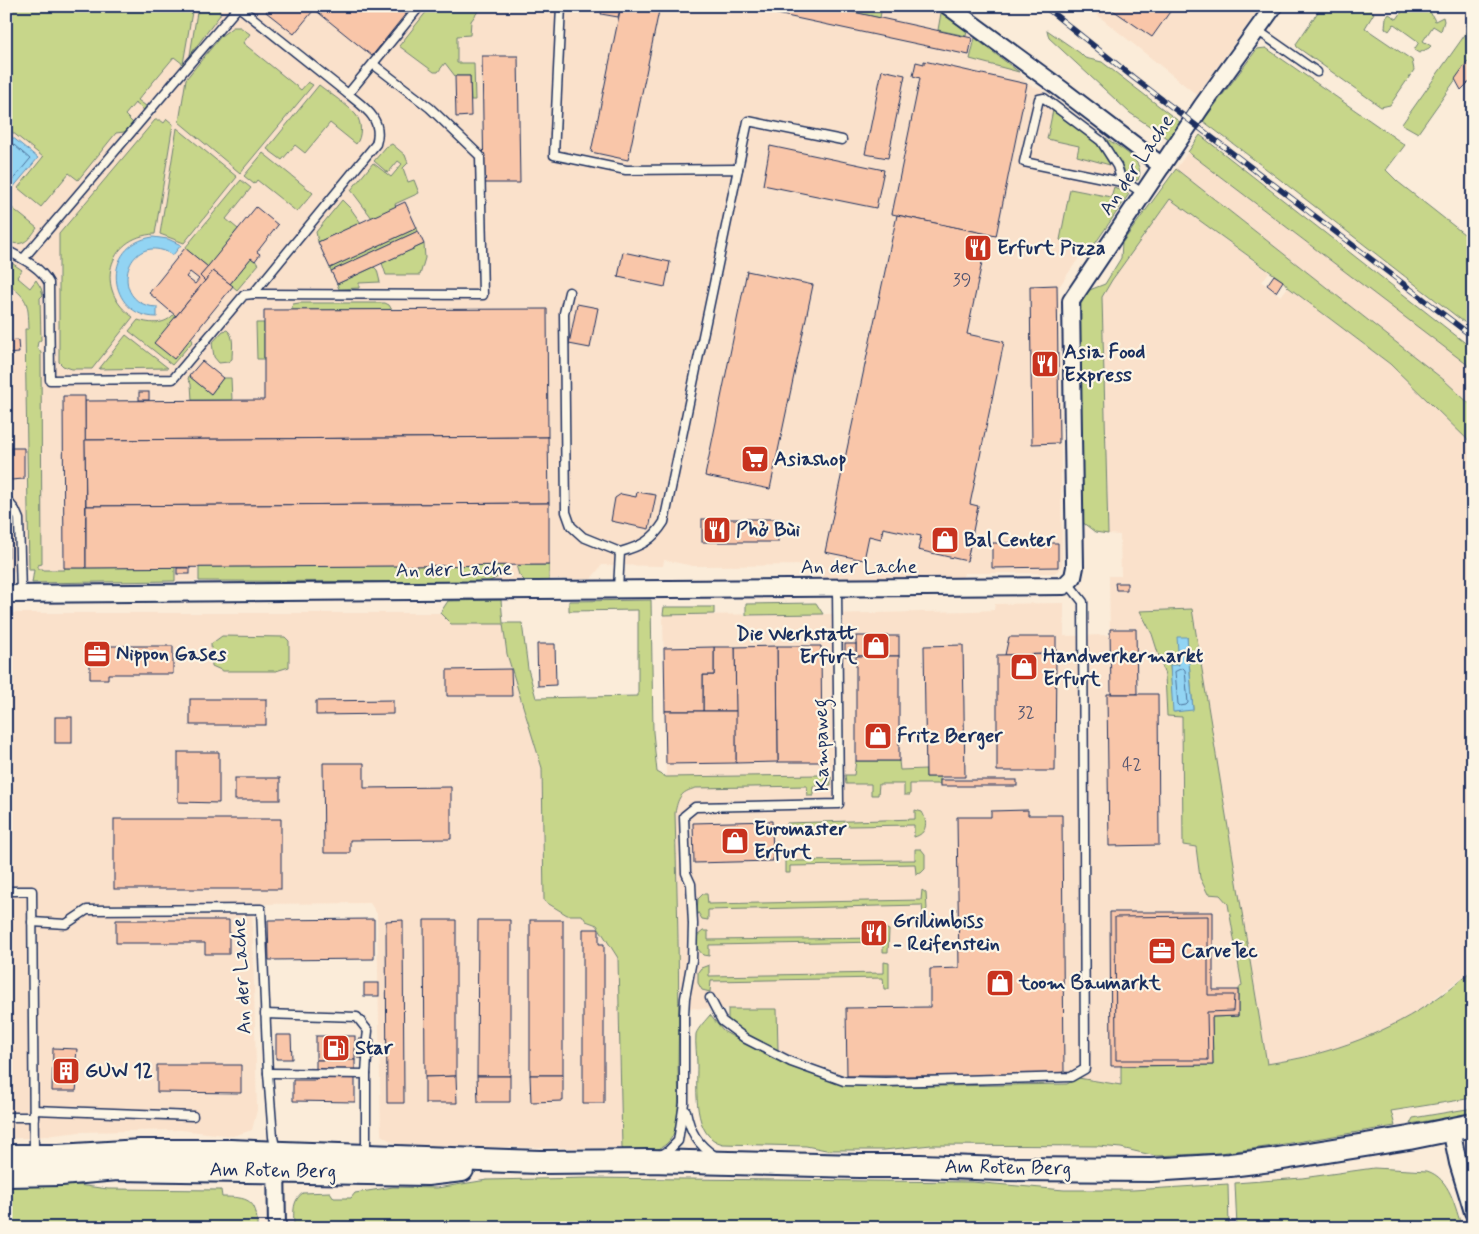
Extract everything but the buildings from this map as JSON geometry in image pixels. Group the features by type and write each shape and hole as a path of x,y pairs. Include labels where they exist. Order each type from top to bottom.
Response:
{"main road":[{"name":"Am Roten Berg","path":"6,1175 61,1174 366,1156 540,1162 649,1161 1001,1169 1177,1169 1230,1165 1280,1158 1462,1127"},
{"name":"Am Roten Berg","path":"6,1156 140,1151 427,1174 540,1162"}],"street":[{"path":"948,6 1162,166"},
{"name":"An der Lache","path":"14,594 1060,586 1068,583 1073,577 1074,567 1071,300 1202,106 1274,6"},
{"path":"1462,1127 1458,1164 1473,1212"},
{"path":"276,1162 277,1228"}],"lane":[{"path":"23,259 239,6 368,110 375,119 378,130 376,144 253,294"},
{"path":"348,94 420,6"},
{"path":"561,6 554,155 626,170 738,169"},
{"path":"1257,30 1317,72"},
{"path":"6,250 23,259 44,276 49,283 50,380 173,379 244,295 482,295 480,156 430,108 372,64"},
{"path":"1122,182 1116,166 1101,140 1044,98 1039,99 1024,162 1122,182 1144,194"},
{"path":"569,292 564,312 566,512 571,526 583,537 620,552 640,546 656,534 664,522 748,121 842,140"},
{"path":"6,499 15,510 19,519 14,594"},
{"path":"618,589 620,552"},
{"path":"710,998 722,1021 746,1039 791,1062 844,1081 885,1082 1071,1077 1085,1069 1083,602 1068,583"},
{"name":"Kampaweg","path":"684,1103 684,1015 692,960 692,884 686,873 684,816 695,806 839,804 837,588"},
{"path":"6,891 32,891 34,1156"},
{"name":"An der Lache","path":"32,922 66,924 87,910 261,909 268,1073 276,1162"},
{"path":"265,1014 357,1017 368,1031 367,1039"},
{"path":"366,1156 367,1058"},
{"path":"268,1073 366,1074"},
{"path":"649,1161 668,1151 678,1140 684,1103"},
{"path":"684,1103 687,1119 698,1143 725,1163"},
{"path":"6,1117 34,1113 193,1116"}],"shaded area":[{"path":"6,6 733,6 776,15 779,6 931,6 1019,72 1027,84 1040,89 1129,155 1136,174 1059,287 1062,565 1054,573 964,573 963,577 822,580 825,567 818,565 693,566 664,560 663,566 602,565 591,579 550,579 549,583 199,581 35,583 37,565 42,564 40,298 43,295 36,280 30,288 16,277 22,270 6,259"},
{"path":"1086,6 1261,6 1197,95"},
{"path":"1188,152 1473,369 1473,407 1444,380 1176,169"},
{"path":"1170,199 1269,272 1262,282 1281,296 1288,287 1390,364 1473,445 1473,969 1415,1013 1391,1027 1357,1042 1314,1055 1267,1064 1192,609 1141,611 1159,652 1165,675 1167,716 1182,716 1183,845 1196,847 1200,878 1228,904 1242,985 1238,990 1238,1016 1213,1065 1121,1066 1122,1085 1064,1076 847,1076 778,1051 741,1031 728,1020 728,1009 680,1008 675,814 666,777 663,615 973,611 994,610 995,604 1064,603 1064,636 1110,635 1109,576 1121,576 1120,535 1108,534 1102,297"},
{"path":"6,282 26,301 29,329 25,329 29,570 10,571 10,583 6,583"},
{"path":"6,613 440,613 451,624 503,623 507,654 542,768 544,901 567,915 582,915 586,921 597,925 618,958 622,1148 399,1146 381,1135 377,914 370,903 252,904 257,1110 252,1130 233,1136 181,1130 80,1132 27,1138 6,1138"}],"green space":[{"path":"6,6 193,6 183,64 174,57 138,100 146,106 144,110 135,103 125,115 133,123 124,132 116,133 78,180 69,173 41,207 18,188 43,157 6,127"},
{"path":"198,6 215,6 220,10 220,15 190,55"},
{"path":"431,6 482,6 471,21 470,35 457,36 457,63 474,63 475,100 471,100 470,76 455,76 445,63 438,72 434,72 399,46"},
{"path":"826,6 882,6 880,18"},
{"path":"1322,6 1364,6 1374,13 1365,28 1412,60 1414,70 1390,105 1381,107 1297,47 1296,44"},
{"path":"1406,6 1427,6 1435,21 1443,17 1444,21 1441,31 1433,26 1423,41 1431,46 1419,53 1414,50 1419,42 1394,24 1389,31 1385,28 1386,18 1389,14 1397,19"},
{"path":"941,13 967,31 966,36 938,30"},
{"path":"1473,22 1473,55 1418,133 1402,124 1469,29 1466,26"},
{"path":"233,27 240,27 250,34 243,43 301,90 308,82 313,85 240,173 179,122 186,79 221,36"},
{"path":"1047,30 1085,58 1102,62 1181,123 1169,139 1130,113 1049,38"},
{"path":"975,38 1019,72 970,59"},
{"path":"1266,48 1405,145 1386,170 1398,182 1464,234 1473,222 1473,329 1203,121 1257,49"},
{"path":"319,85 356,115 360,125 358,141 356,144 330,123 305,153 295,145 282,160 267,149"},
{"path":"1053,110 1096,143 1110,165 1077,156 1079,146 1047,139"},
{"path":"167,119 173,124 155,234 139,237 126,244 117,254 111,266 110,280 113,293 121,306 133,317 92,369 72,369 63,366 59,362 59,234 155,120 160,120 164,123"},
{"path":"177,128 237,177 184,243 160,234"},
{"path":"1200,135 1473,349 1473,369 1188,152"},
{"path":"1106,138 1130,155 1139,166 1138,180 1134,181 1125,176 1124,169"},
{"path":"392,144 405,155 408,163 403,168 408,182 414,180 419,193 395,204 396,207 372,218 351,190 373,163 391,177 402,164 398,161 388,173 374,161 386,147"},
{"path":"263,153 313,193 297,212 257,180 254,184 244,176"},
{"path":"1176,169 1444,380 1473,407 1473,445 1390,364 1288,287 1283,281 1170,199 1102,297 1108,534 1095,532 1082,522 1081,304 1087,291 1105,284 1121,258 1122,243"},
{"path":"241,180 251,188 226,219 238,229 208,267 185,248"},
{"path":"1114,187 1129,194 1088,254 1082,250 1084,246 1060,240 1070,189 1111,197"},
{"path":"342,200 361,223 318,242 316,232"},
{"path":"6,203 37,228 24,242 12,243 6,237"},
{"path":"417,228 418,231 331,271 330,268"},
{"path":"424,244 425,258 420,275 386,275 382,263"},
{"path":"251,258 259,264 237,290 230,284"},
{"path":"6,259 22,270 17,277 30,288 36,280 43,295 40,298 41,340 38,342 37,347 41,353 42,564 38,565 38,569 175,567 175,581 32,583 34,570 29,570 25,329 29,329 28,312 23,297 6,282"},
{"path":"374,267 377,270 380,282 359,283 359,288 339,289 337,284"},
{"path":"385,303 392,310 291,310 293,304"},
{"path":"174,314 193,341 172,365 129,331 138,320 158,323 170,318"},
{"path":"256,323 264,323 264,359 257,359"},
{"path":"227,330 232,339 232,359 228,362 219,363 214,357 212,343 223,331"},
{"path":"126,335 168,368 99,369"},
{"path":"189,376 211,394 223,378 231,378 232,400 192,400"},
{"path":"504,565 498,577 488,582 199,581 199,567"},
{"path":"516,565 549,565 549,583 525,581 519,575"},
{"path":"501,600 503,623 522,623 528,669 536,698 638,696 638,610 569,611 569,601 651,600 653,732 657,772 666,777 821,775 831,777 831,785 813,786 813,796 808,796 807,786 696,788 686,791 677,803 675,813 678,1110 676,1128 673,1135 659,1149 653,1151 627,1155 622,1148 618,958 597,925 586,921 582,915 567,915 544,901 542,768 507,654 503,624 451,624 440,613 448,601"},
{"path":"816,603 823,614 746,615 746,604"},
{"path":"664,607 714,607 714,614 663,615"},
{"path":"1192,609 1267,1064 1316,1054 1380,1031 1438,998 1473,969 1473,1098 1391,1111 1395,1126 1220,1153 1156,1156 1121,1148 1098,1146 931,1145 884,1150 826,1150 806,1146 723,1144 713,1140 701,1122 697,1099 696,1034 710,1015 723,1031 773,1059 842,1084 884,1087 1067,1084 1078,1078 1121,1085 1121,1066 1213,1065 1212,1017 1238,1016 1238,990 1242,985 1228,904 1220,895 1208,894 1200,878 1196,847 1183,845 1182,717 1167,716 1165,675 1152,634 1140,611","holes":["1187,637 1193,709 1174,712 1170,666 1179,665"]},
{"path":"222,636 285,637 289,641 289,667 276,671 223,671 212,666 211,644"},
{"path":"856,761 899,761 900,770 926,769 926,777 940,777 940,784 910,784 910,795 904,795 904,784 879,784 878,795 871,795 871,784 846,784 845,775 854,775"},
{"path":"915,810 922,812 926,824 922,833 914,837 914,825 788,827 787,823 915,819"},
{"path":"915,849 921,849 925,854 925,869 921,873 916,874 915,864 790,866 790,873 785,873 785,852 789,852 790,861 915,860"},
{"path":"922,890 926,893 927,909 923,914 922,905 708,910 708,920 702,919 697,911 698,899 703,894 707,894 708,904 921,900"},
{"path":"885,928 889,930 888,952 883,952 883,942 709,945 709,956 703,955 697,948 697,936 703,931 708,931 708,940 884,938"},
{"path":"884,962 889,963 889,989 884,989 883,978 711,981 710,992 702,990 698,983 698,972 701,968 709,965 709,976 884,973"},
{"path":"728,1009 777,1009 778,1050 741,1031 728,1020"},
{"path":"1473,1108 1473,1113 1410,1124 1413,1118"},
{"path":"1374,1168 1427,1171 1435,1175 1441,1180 1450,1194 1462,1228 1237,1228 1235,1183 1302,1178"},
{"path":"588,1178 972,1182 1064,1190 1133,1190 1228,1184 1229,1228 294,1228 295,1204 303,1193 330,1192 334,1198 351,1198 355,1193 393,1187 437,1188 487,1180"},
{"path":"6,1183 70,1184 108,1189 221,1190 222,1197 244,1199 253,1205 257,1218 257,1228 6,1228"}],"water":[{"path":"6,132 38,158 6,196"},
{"path":"153,237 168,239 181,245 173,255 157,249 144,251 134,259 128,270 127,282 131,294 141,303 157,307 157,317 140,314 128,305 120,294 116,280 118,265 124,252 136,242"},
{"path":"1177,637 1187,637 1193,710 1173,712 1170,665 1179,665"}],"railway":[{"path":"1044,6 1134,78 1473,337"}],"place":[{"name":"Erfurt Pizza","path":"978,248"},
{"name":"Asia Food Express","path":"1045,364"},
{"name":"Asiashop","path":"755,459"},
{"name":"Phở Bùi","path":"717,530"},
{"name":"Bal Center","path":"945,540"},
{"name":"Die Werkstatt Erfurt","path":"876,646"},
{"name":"Nippon Gases","path":"97,654"},
{"name":"Handwerkermarkt Erfurt","path":"1024,667"},
{"name":"Fritz Berger","path":"878,736"},
{"name":"Euromaster Erfurt","path":"735,841"},
{"name":"Grillimbiss - Reifenstein","path":"874,933"},
{"name":"CarveTec","path":"1162,951"},
{"name":"toom Baumarkt","path":"1000,983"},
{"name":"Star","path":"336,1048"},
{"name":"GUW 12","path":"66,1071"}]}
